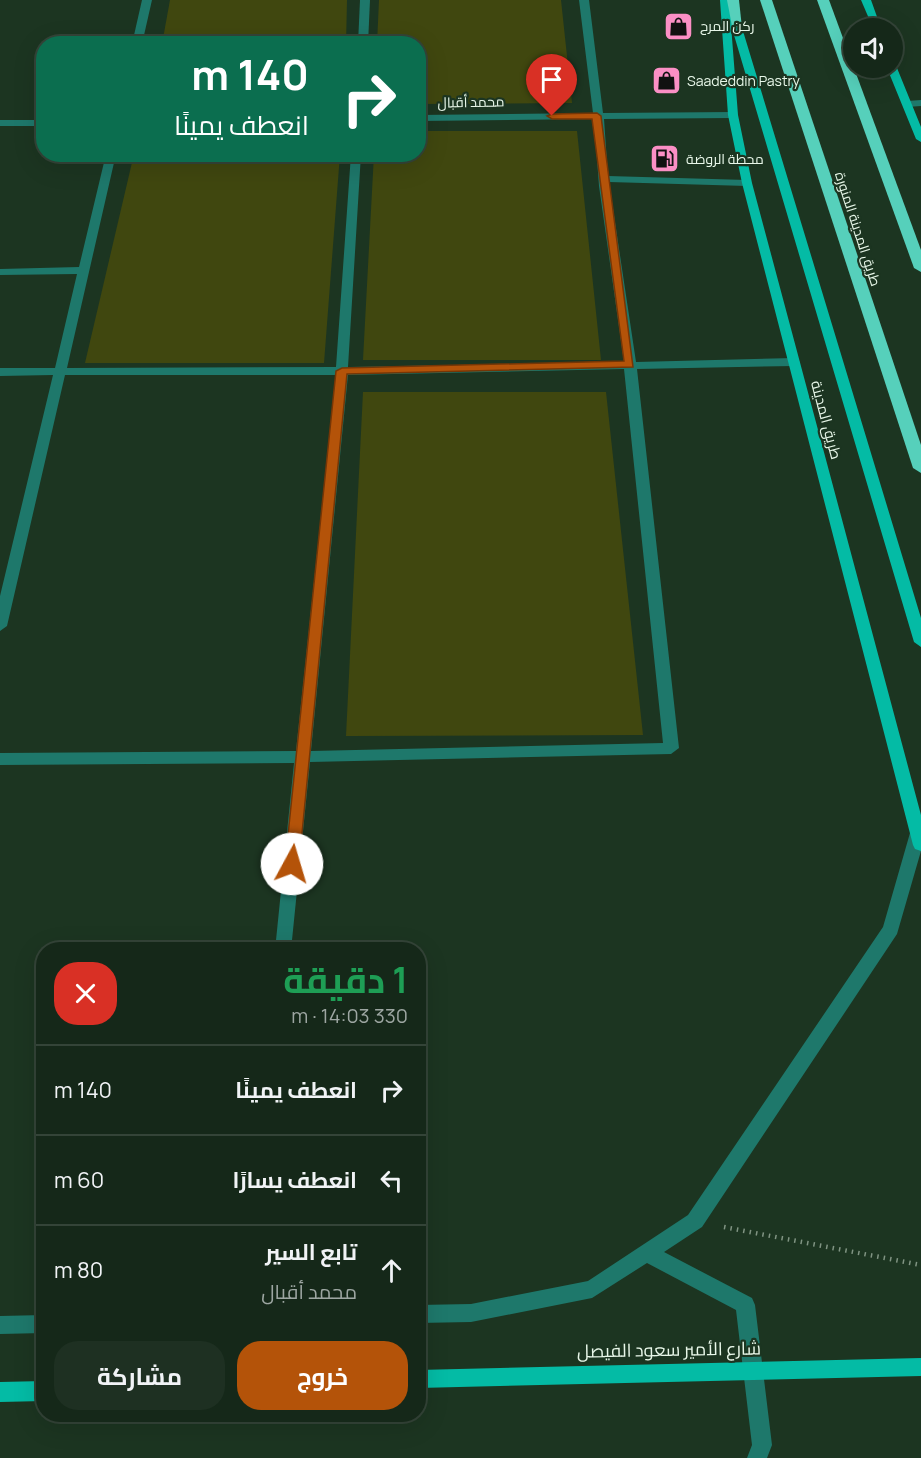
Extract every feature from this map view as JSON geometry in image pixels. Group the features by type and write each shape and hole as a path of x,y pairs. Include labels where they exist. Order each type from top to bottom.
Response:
{"highway":[{"path":"733,0 738,26"},
{"name":"طريق المدينة المنورة","path":"766,0 921,468"},
{"path":"823,0 921,268"}],"main road":[{"name":"طريق المدينة","path":"726,0 738,26 921,642"},
{"name":"طريق المدينة","path":"726,0 733,115 747,183 919,839"},
{"path":"866,0 873,18"},
{"path":"896,78 921,139"},
{"path":"907,104 921,129"},
{"name":"شارع الأمير سعود الفيصل","path":"426,1379 921,1367"},
{"path":"0,1392 36,1391"}],"street":[{"path":"139,36 147,0"},
{"path":"363,36 365,0"},
{"path":"0,759 303,757 671,748 630,364 604,182 596,86 584,0"},
{"path":"907,104 921,103"},
{"name":"محمد أقبال","path":"426,118 733,115"},
{"path":"0,123 36,123"},
{"path":"0,626 109,162"},
{"path":"284,942 342,371 355,162"},
{"path":"604,182 747,183"},
{"path":"0,272 84,270"},
{"path":"0,372 342,371 794,362"},
{"path":"426,1314 471,1313 592,1289 695,1221 891,929 919,839"},
{"path":"647,1253 745,1305 762,1445 757,1458"},
{"path":"0,1324 36,1324"}],"path":[{"path":"695,1221 921,1265"}],"building":[{"path":"170,0 347,0 346,36 163,36"},
{"path":"379,0 561,0 572,103 426,104 426,36 377,36"},
{"path":"426,131 577,131 601,360 363,360 374,162 426,162"},
{"path":"132,162 339,162 324,363 85,363"},
{"path":"363,392 606,392 643,735 346,736"}],"place":[{"name":"ركن المرح","path":"679,26"},
{"name":"Saadeddin Pastry","path":"666,81"},
{"name":"محطة الروضة","path":"665,159"}],"route":[{"path":"292,864 342,371 630,364 604,186 597,116 552,116"}]}
